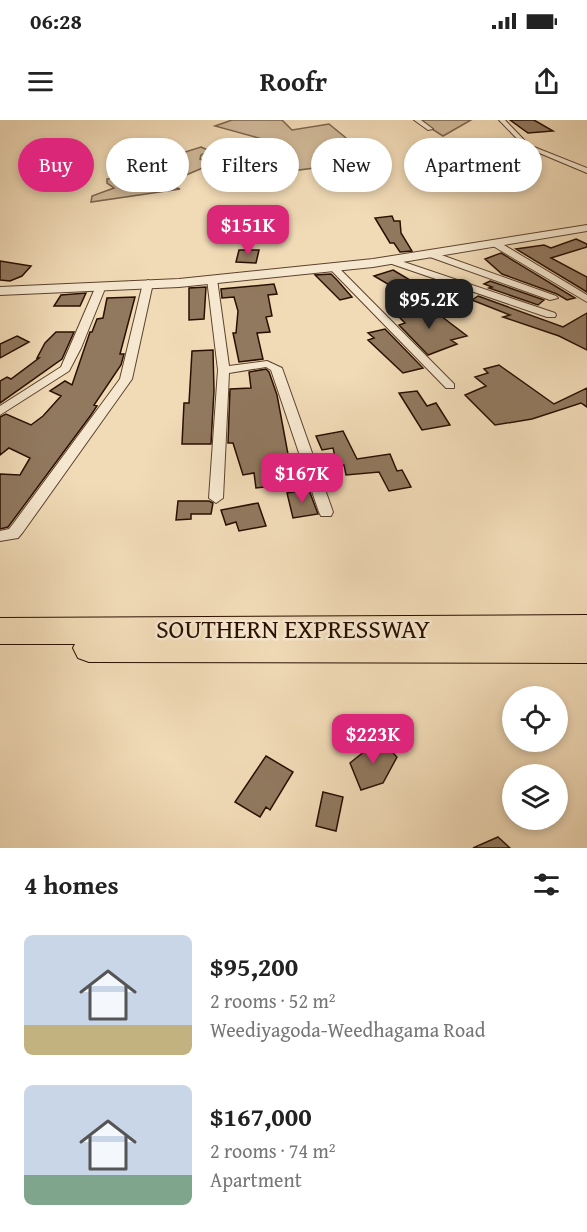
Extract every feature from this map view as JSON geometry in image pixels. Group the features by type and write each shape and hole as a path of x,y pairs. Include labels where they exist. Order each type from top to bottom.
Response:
{"highway":[{"name":"SOUTHERN EXPRESSWAY","path":"0,631 587,628"},
{"name":"SOUTHERN EXPRESSWAY","path":"0,647 587,649"}],"street":[{"path":"417,120 430,129"},
{"path":"502,120 527,146 587,171"},
{"path":"0,291 212,279 392,261 587,228"},
{"path":"496,244 587,299"},
{"path":"433,255 553,298"},
{"path":"392,261 550,315"},
{"path":"333,267 450,386"},
{"path":"212,279 224,370 216,498"},
{"path":"0,537 13,534 18,528 126,380 147,283"},
{"path":"0,411 65,369 101,286"},
{"path":"224,370 267,364 276,368 326,512"}],"shaded area":[{"path":"232,120 282,120 292,130 329,124 346,138 311,138 311,168 299,170 299,138 258,138 215,126"},
{"path":"418,120 471,120 443,136"},
{"path":"201,147 201,169 189,174 189,151"},
{"path":"106,191 159,192 91,202 92,196"}],"building":[{"path":"510,120 534,120 553,131 528,133"},
{"path":"392,216 394,221 400,221 401,233 412,251 400,252 394,243 390,243 375,218"},
{"path":"576,239 587,244 587,247 551,258 587,277 587,292 516,249 544,245 551,248"},
{"path":"239,250 259,250 256,263 236,262"},
{"path":"501,253 575,298 567,300 557,294 502,274 485,259"},
{"path":"0,261 31,266 22,276 10,281 0,280"},
{"path":"393,270 410,280 391,286 374,276"},
{"path":"331,274 352,297 340,300 315,275"},
{"path":"490,281 544,300 538,305 489,288 492,287 484,284"},
{"path":"274,284 277,294 268,295 272,316 266,317 270,332 257,333 263,359 239,362 233,333 236,333 238,311 234,297 222,298 221,289"},
{"path":"206,287 204,319 189,320 189,288"},
{"path":"86,293 80,306 54,306 61,295"},
{"path":"478,296 563,327 587,313 587,350 559,336 503,317 510,315 472,300"},
{"path":"135,297 120,354 124,354 121,365 94,405 97,406 91,415 8,527 0,529 0,474 20,475 30,458 9,448 0,455 0,417 6,414 31,425 43,416 61,396 50,391 65,381 72,385 90,332 97,319 103,318 107,298"},
{"path":"420,307 433,319 441,316 467,336 451,340 457,344 428,355 399,325 405,323 395,313"},
{"path":"385,329 423,368 403,373 368,340 374,338 368,333"},
{"path":"56,332 74,332 62,359 0,403 0,381 7,377 11,379 39,358 37,358 45,343"},
{"path":"17,336 29,342 0,358 0,344"},
{"path":"213,350 214,390 211,444 182,444 184,403 189,403 192,351"},
{"path":"499,365 554,404 587,388 587,407 581,403 532,419 495,425 465,395 486,386 475,377 488,373 484,369"},
{"path":"266,369 277,395 288,454 268,456 273,486 256,488 254,473 243,475 233,443 228,443 230,389 251,388 249,372"},
{"path":"417,391 427,406 436,403 450,425 422,430 399,393"},
{"path":"343,431 357,459 390,454 397,471 402,470 411,487 389,491 379,472 346,475 344,465 337,466 333,448 322,450 316,436"},
{"path":"309,490 318,514 293,518 287,493"},
{"path":"178,501 209,501 213,503 211,514 191,514 191,519 176,520"},
{"path":"258,503 266,526 239,531 236,522 226,525 221,510"},
{"path":"380,739 397,757 383,783 361,790 350,763"},
{"path":"266,756 293,772 270,810 266,807 260,817 235,802"},
{"path":"323,792 343,797 336,831 316,826"},
{"path":"498,837 510,848 473,848"}]}
